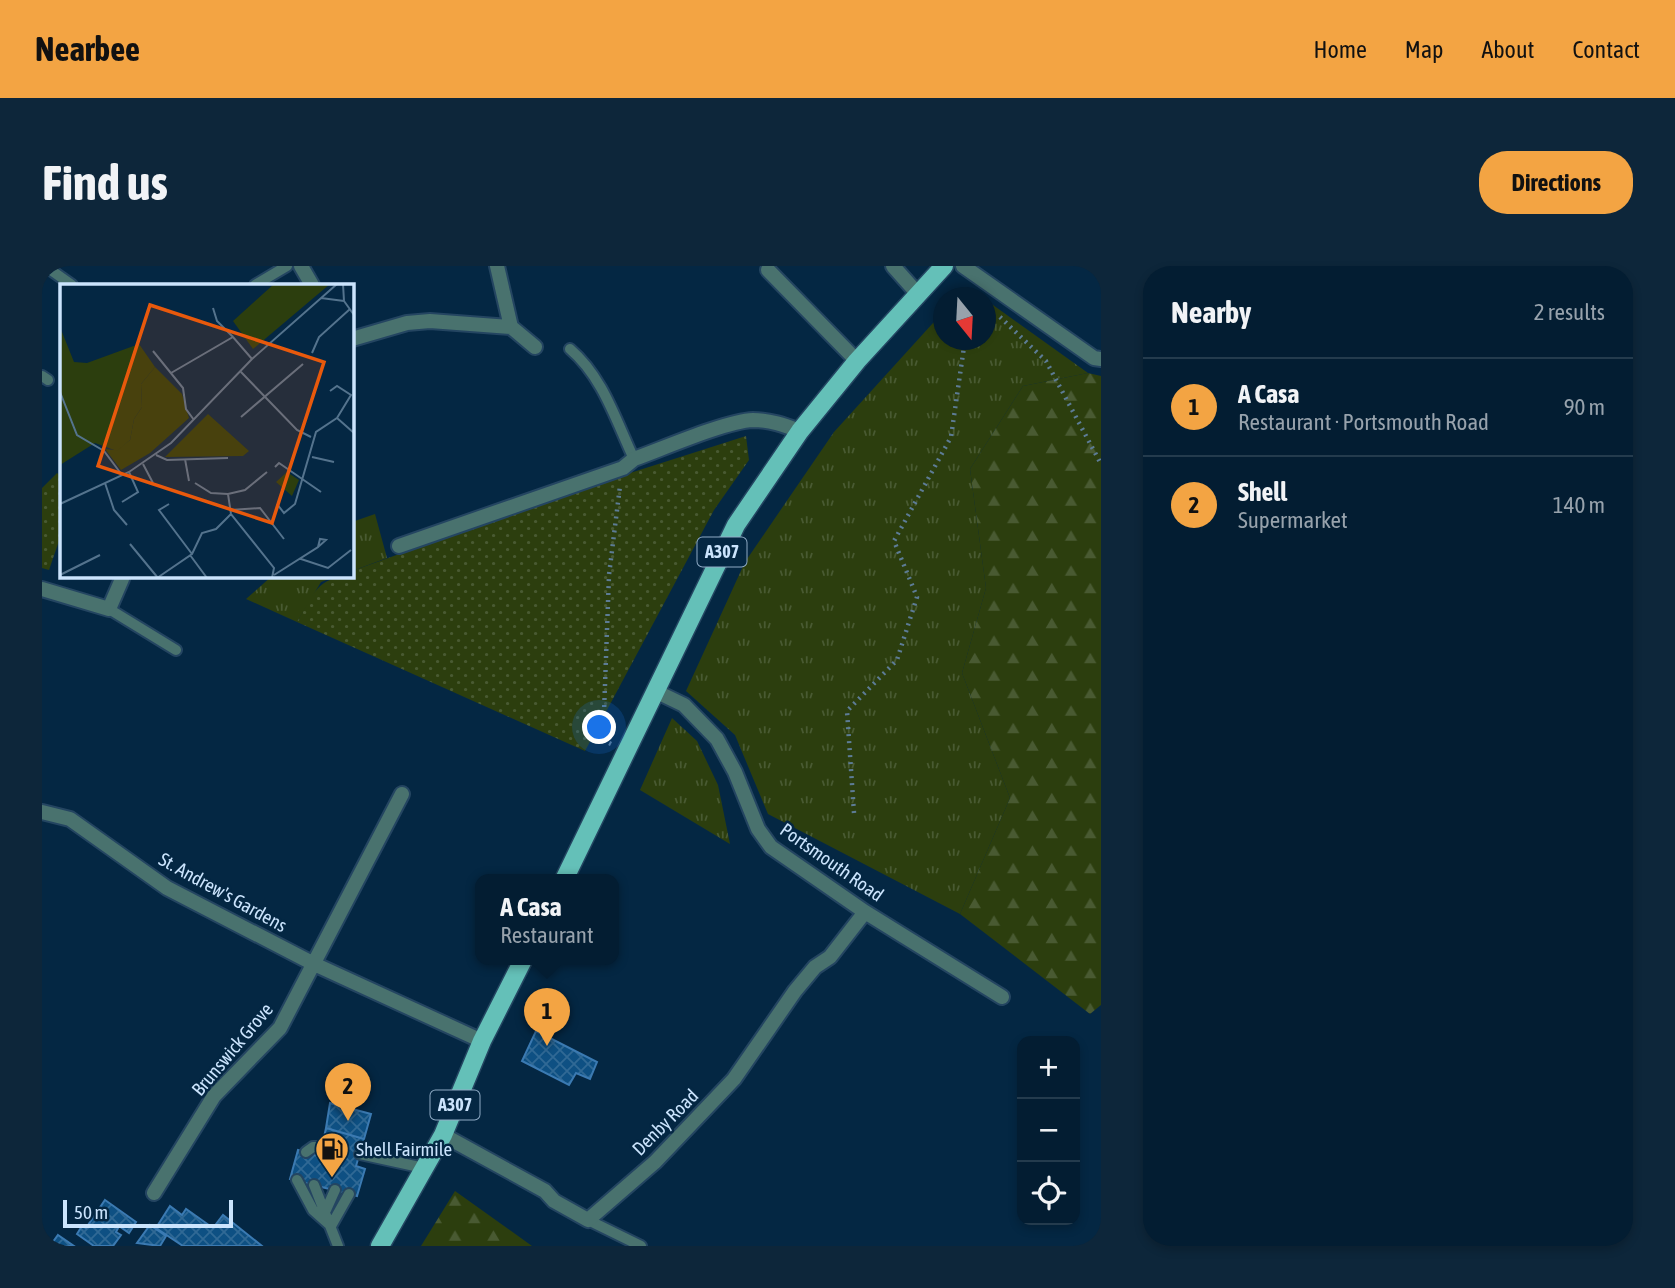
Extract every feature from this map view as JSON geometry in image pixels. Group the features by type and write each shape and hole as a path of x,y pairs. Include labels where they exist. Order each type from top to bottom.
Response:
{"main road":[{"name":"A307","path":"567,874 736,524 800,431 857,360 944,266"},
{"name":"A307","path":"380,1246 443,1135 482,1041 520,965"}],"street":[{"path":"300,266 311,284"},
{"path":"498,266 511,327"},
{"path":"893,266 918,293"},
{"path":"963,266 1094,358 1101,359"},
{"path":"768,270 857,360"},
{"path":"354,338 407,323 430,321 511,327 535,347"},
{"path":"399,546 750,420 774,421 800,431"},
{"path":"42,589 109,609 122,579"},
{"name":"Portsmouth Road","path":"655,691 684,705 717,739 735,772 758,829 771,847 866,912 1002,997"},
{"name":"Brunswick Grove","path":"155,1193 214,1096 280,1028 402,794"},
{"name":"St. Andrew's Gardens","path":"42,812 70,819 167,888 314,964"},
{"name":"Denby Road","path":"588,1220 655,1162 734,1079 795,991 815,967 830,957 866,912"},
{"path":"314,964 482,1041"},
{"path":"443,1135 545,1191 554,1201 588,1220"}],"lane":[{"path":"45,266 71,284"},
{"path":"257,284 287,266"},
{"path":"570,349 582,359 600,384 628,463"},
{"path":"109,609 176,650"},
{"path":"306,1152 313,1147 322,1147"},
{"path":"358,1167 362,1154 424,1168"},
{"path":"296,1180 313,1210 331,1226"},
{"path":"314,1185 338,1246"},
{"path":"326,1210 335,1190"},
{"path":"331,1226 349,1194"},
{"path":"588,1220 641,1246"}],"path":[{"path":"996,317 1000,317 1046,361 1101,464"},
{"path":"854,813 847,711 897,660 917,597 894,541 951,437 964,350"},
{"path":"626,752 603,740 609,575 628,463"}],"green space":[{"path":"996,307 1088,373 1023,386 970,469 986,588 962,673 1010,798 960,914 768,814 735,735 686,691 745,562 834,432 933,323 933,350 996,350"},
{"path":"1088,373 1101,376 1101,1005 1090,1014 960,914 1010,798 962,673 986,588 970,469 1023,386"},
{"path":"746,436 749,460 714,510 585,751 297,622 317,589 331,579 354,578 354,570 580,489"},
{"path":"57,473 60,475 60,538 49,570 42,568 42,488"},
{"path":"375,514 387,558 354,570 354,521"},
{"path":"270,578 332,578 321,582 297,622 246,599"},
{"path":"672,718 697,741 718,785 730,844 640,790"},
{"path":"455,1191 532,1246 421,1246"}],"building":[{"path":"536,1031 597,1062 590,1079 576,1073 569,1085 522,1061"},
{"path":"330,1103 371,1114 364,1139 326,1128"},
{"path":"326,1128 364,1139 356,1166 365,1169 357,1196 290,1179 298,1150 320,1156"},
{"path":"105,1200 136,1222 129,1233 119,1226 116,1232 121,1235 113,1246 94,1246 77,1234 82,1226 86,1228"},
{"path":"170,1206 182,1215 186,1209 213,1228 223,1215 262,1246 183,1246 156,1228"},
{"path":"150,1225 166,1236 160,1246 137,1243"},
{"path":"58,1235 74,1246 50,1246"}],"place":[{"name":"A Casa","path":"547,1046"},
{"name":"Shell","path":"348,1121"},
{"name":"Shell Fairmile","path":"332,1179"}]}
